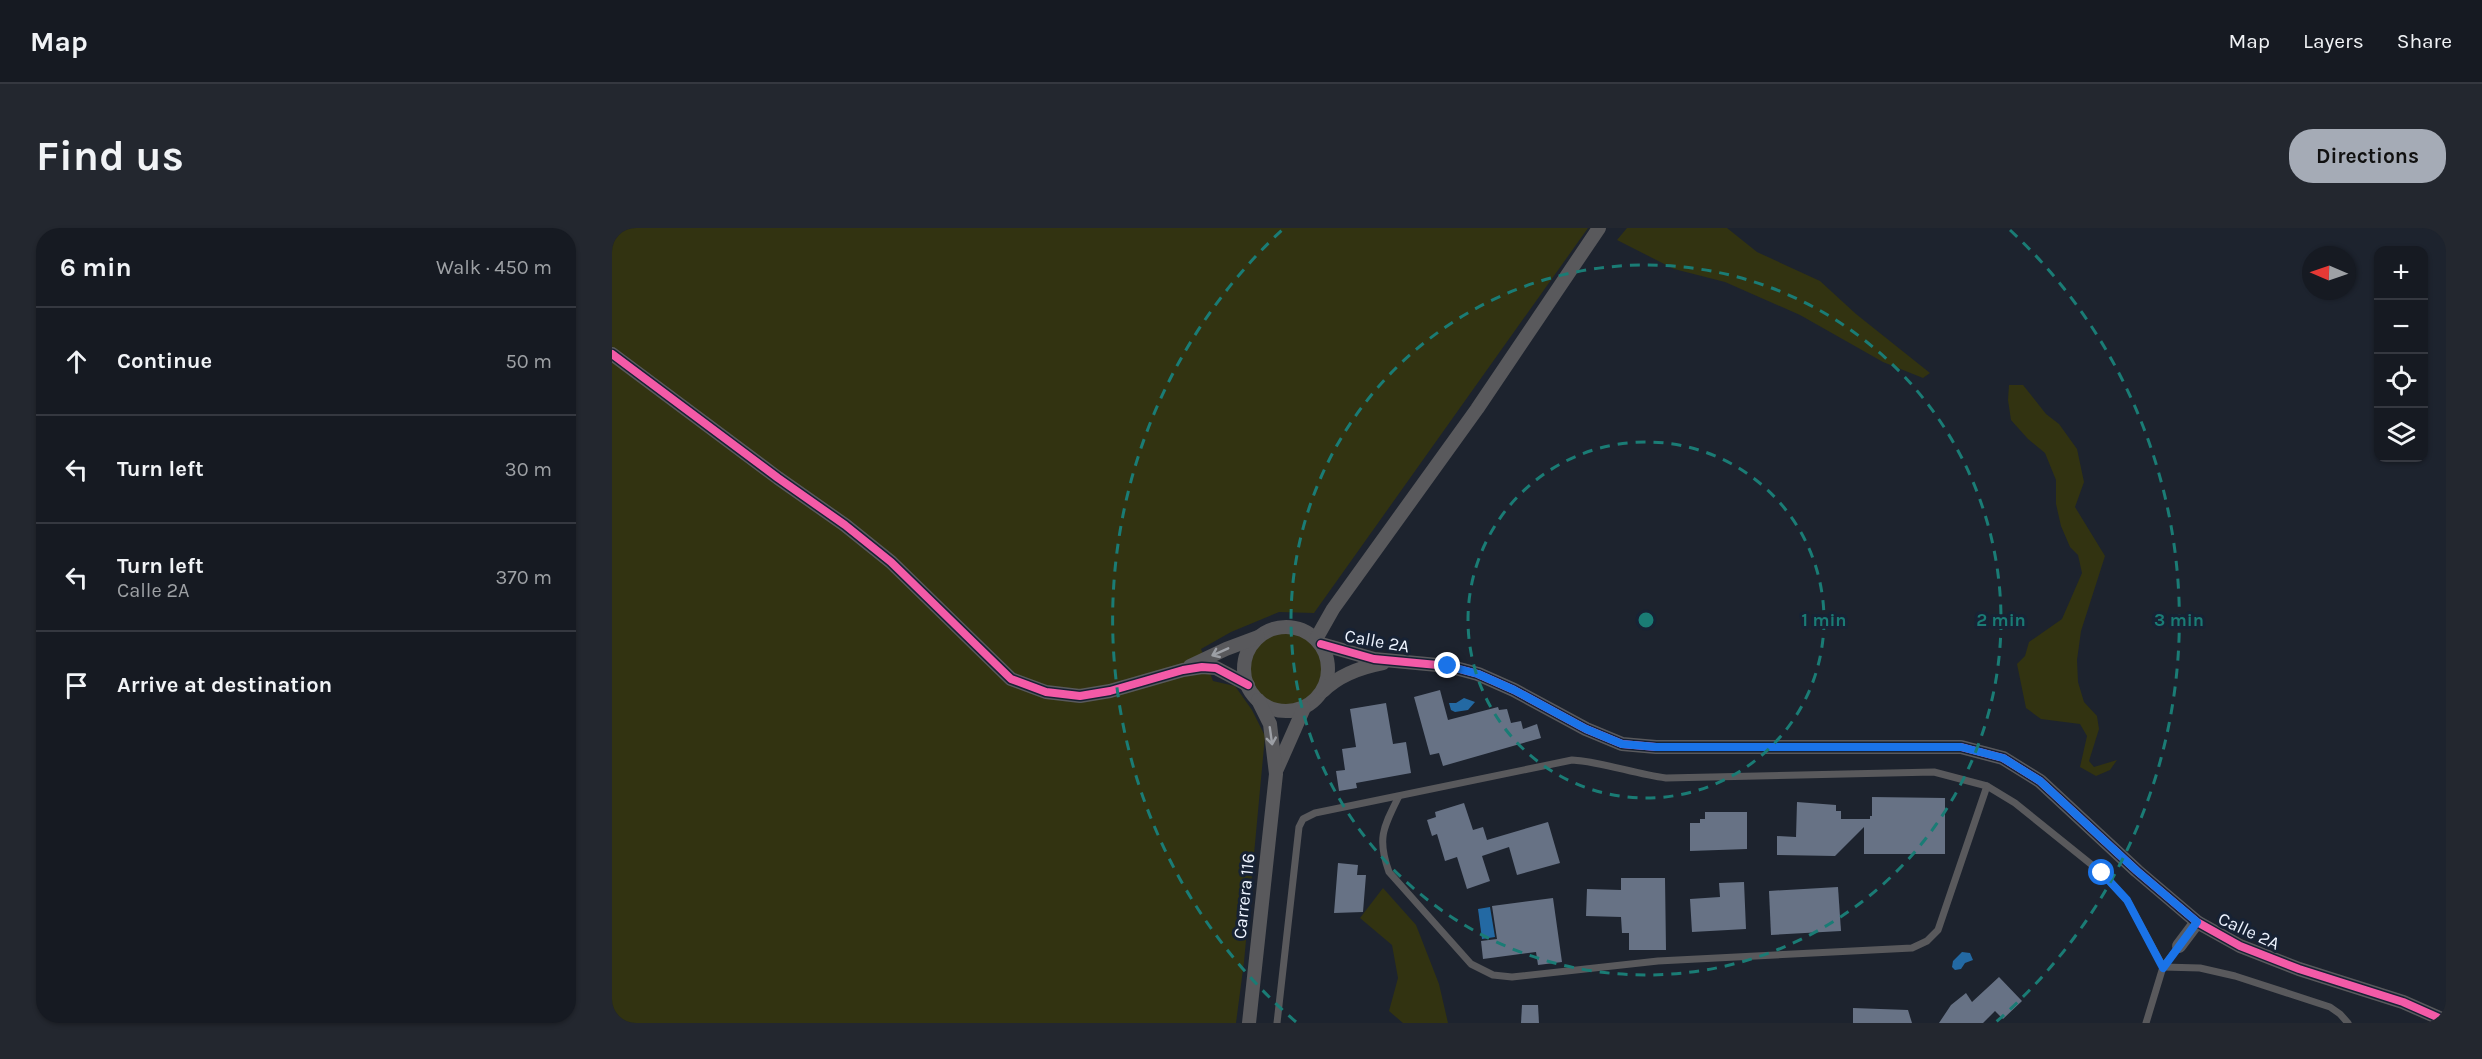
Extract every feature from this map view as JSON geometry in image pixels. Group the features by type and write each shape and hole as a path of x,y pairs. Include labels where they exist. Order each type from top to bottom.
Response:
{"street":[{"path":"1318,641 1333,609 1477,409 1599,228"},
{"path":"612,354 845,525 891,562 1011,679 1046,692 1080,696 1110,691 1183,670 1202,667 1216,668 1248,685"},
{"path":"1303,630 1333,609"},
{"path":"1183,670 1280,627 1303,630 1318,641 1329,667 1323,691 1315,701 1304,708 1280,711 1258,700 1248,685 1244,665 1258,637"},
{"name":"Calle 2A","path":"1318,641 1359,656 1393,662 1448,666 1478,674 1514,690 1586,729 1622,744 1656,747 1961,747 1982,751 2022,768 2040,781 2137,871 2197,922 2240,946 2299,969 2403,1002 2446,1021"},
{"name":"Calle 2A","path":"1323,691 1342,678 1371,665 1393,662"},
{"name":"Carrera 116","path":"1249,1023 1276,774 1270,724 1258,700"},
{"name":"Carrera 116","path":"1276,774 1304,708"},
{"path":"2178,946 2197,922"}],"lane":[{"path":"1276,1023 1299,827 1309,815 1572,760 1591,761 1641,775 1666,778 1934,772 1987,786 2014,803 2102,873 2127,900 2163,968"},
{"path":"1398,798 1381,839 1383,855 1389,872 1471,964 1494,975 1512,976 1658,961 1912,948 1927,941 1938,930 1987,786"},
{"path":"2146,1023 2163,968 2178,946"},
{"path":"2163,968 2200,968 2235,976 2330,1007 2348,1023"}],"shaded area":[{"path":"612,228 1588,228 1314,613 1279,612 1231,632 1201,649 1213,681 1235,686 1252,710 1265,736 1244,962 1236,1023 612,1023"},
{"path":"1627,228 1727,228 1757,252 1820,281 1856,314 1930,373 1923,378 1883,362 1800,315 1725,282 1674,269 1617,240"},
{"path":"2009,385 2023,385 2046,414 2059,424 2077,449 2084,482 2075,507 2105,556 2081,631 2077,660 2078,682 2084,702 2097,716 2099,729 2089,761 2094,767 2117,760 2110,770 2096,776 2080,767 2087,736 2080,724 2041,719 2026,708 2017,664 2025,656 2029,642 2062,619 2082,573 2078,555 2070,547 2061,526 2056,504 2056,480 2045,453 2011,420 2008,400"},
{"path":"1286,627 1302,630 1316,639 1325,653 1328,669 1325,685 1316,699 1302,708 1286,711 1270,708 1256,699 1247,685 1244,669 1247,653 1256,639 1270,630"},
{"path":"1383,888 1416,925 1439,984 1448,1023 1403,1023 1389,1011 1398,978 1392,945 1360,918"}],"water":[{"path":"1464,698 1475,702 1468,710 1455,712 1451,710 1449,703 1456,703"},
{"path":"1490,907 1495,937 1482,939 1478,909"},
{"path":"1962,952 1970,953 1973,960 1965,963 1961,969 1955,970 1952,967 1953,961"}],"building":[{"path":"1440,690 1448,720 1498,707 1499,710 1507,709 1511,723 1521,721 1523,729 1537,724 1541,738 1443,766 1439,753 1430,755 1414,697"},
{"path":"1386,703 1393,744 1406,742 1411,773 1356,783 1357,788 1339,791 1336,771 1345,770 1342,749 1356,747 1350,709"},
{"path":"1872,797 1945,798 1945,854 1864,854 1864,827 1835,856 1777,855 1777,836 1796,837 1797,802 1836,805 1836,811 1841,811 1841,819 1870,819"},
{"path":"1464,803 1473,830 1483,827 1487,840 1548,822 1560,863 1517,875 1509,847 1482,856 1490,881 1467,889 1457,857 1445,861 1437,834 1432,836 1427,820 1436,817 1435,812"},
{"path":"1705,812 1747,812 1747,849 1690,851 1690,823 1700,823 1700,819 1705,819"},
{"path":"1338,863 1358,865 1357,875 1366,875 1363,912 1334,913"},
{"path":"1621,878 1665,878 1666,950 1629,950 1629,933 1622,933 1621,917 1586,916 1587,889 1621,890"},
{"path":"1744,882 1746,929 1692,932 1690,899 1720,897 1719,883"},
{"path":"1838,887 1841,931 1771,935 1769,891"},
{"path":"1553,898 1562,962 1538,965 1536,952 1483,959 1481,941 1497,939 1492,906"},
{"path":"1999,977 2022,1001 2003,1019 1995,1011 1983,1023 1939,1023 1951,1005 1966,993 1972,1002"},
{"path":"1522,1005 1538,1005 1539,1023 1521,1023"},
{"path":"1853,1008 1908,1010 1912,1023 1853,1023"}],"cycle path":[{"path":"612,354 845,525 891,562 1011,679 1046,692 1080,696 1110,691 1183,670 1202,667 1216,668 1248,685"},
{"path":"1321,644 1374,659 1448,666 1478,674 1514,690 1586,729 1622,744 1656,747 1961,747 2003,758 2040,781 2137,871 2197,922 2240,946 2299,969 2403,1002 2446,1021"}],"route":[{"path":"1448,666 1478,674 1514,690 1586,729 1622,744 1656,747 1961,747 2003,758 2040,781 2137,871 2197,922 2163,968 2127,900 2102,873"}]}
